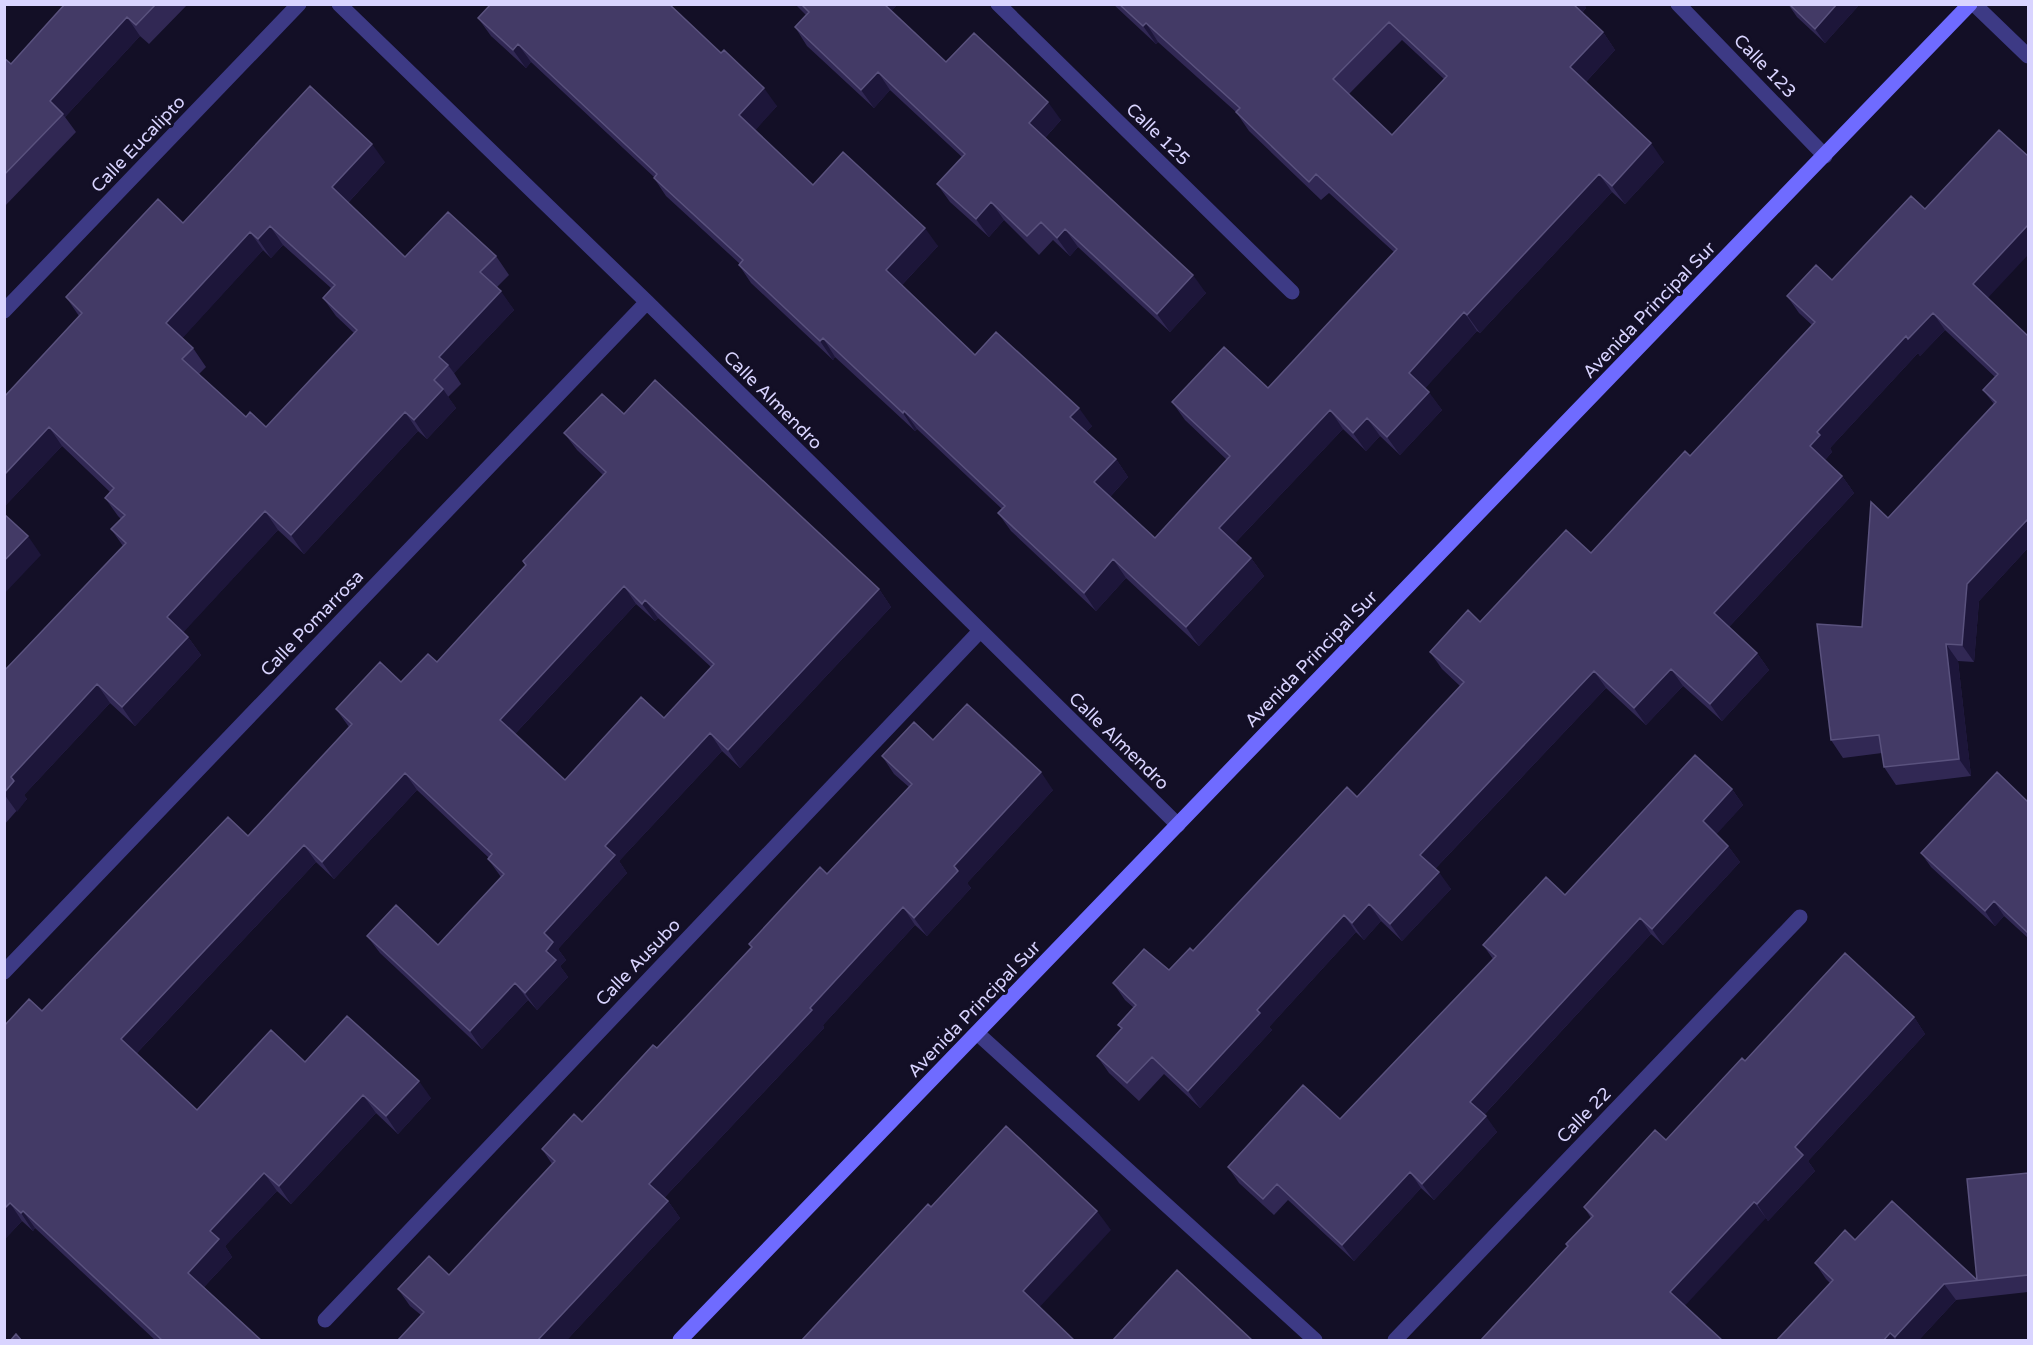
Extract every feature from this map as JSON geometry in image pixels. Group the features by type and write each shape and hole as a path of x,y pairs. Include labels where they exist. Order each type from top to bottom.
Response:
{"street":[{"name":"Calle Eucalipto","path":"4,311 299,4"},
{"name":"Calle Almendro","path":"339,4 647,302 1178,825"},
{"name":"Calle 125","path":"998,4 1292,292"},
{"name":"Calle 123","path":"1677,4 1825,156"},
{"name":"Avenida Principal Sur","path":"680,1341 1972,4"},
{"path":"1972,4 2028,56"},
{"name":"Calle Pomarrosa","path":"4,972 647,302"},
{"name":"Calle Ausubo","path":"325,1320 980,631"},
{"name":"Calle 22","path":"1395,1341 1800,917"},
{"path":"977,1033 1314,1341"}],"building":[{"path":"65,4 156,4 136,25 127,17 50,101 63,114 4,175 4,58 11,64"},
{"path":"491,4 669,4 721,53 724,50 764,88 739,115 813,185 843,152 925,228 886,270 975,355 996,332 1079,408 1070,417 1116,459 1094,482 1155,538 1230,456 1172,402 1224,347 1268,388 1397,249 1316,174 1309,182 1236,112 1240,108 1146,23 1143,26 1119,4 1573,4 1603,32 1570,67 1651,143 1612,186 1599,174 1467,315 1464,312 1409,373 1429,392 1387,437 1367,418 1353,433 1330,410 1219,528 1251,558 1186,627 1113,559 1084,593 998,513 1005,506 904,411 903,413 823,338 820,341 739,265 743,260 654,178 657,174 518,44 513,50 478,18","holes":["1389,22 1447,76 1392,135 1333,79"]},
{"path":"801,4 884,4 946,62 974,33 1048,102 1029,123 1193,275 1157,314 1065,229 1057,238 1041,222 1027,236 991,202 976,219 937,184 965,154 878,72 861,90 795,27 809,12"},
{"path":"1789,4 1837,4 1815,29"},
{"path":"310,86 372,144 332,187 405,257 448,212 496,256 480,272 501,291 439,357 448,365 434,380 443,389 414,420 405,412 291,535 265,511 167,617 188,637 122,707 97,684 11,777 14,781 4,793 4,671 126,543 111,529 125,515 105,498 114,488 49,427 4,475 4,397 82,313 66,297 158,199 183,223","holes":["270,226 335,285 323,298 357,330 266,427 250,412 246,417 182,359 193,348 166,323 250,232 258,239"]},
{"path":"1999,130 2028,156 2028,225 1973,284 2028,336 2028,522 2027,520 1967,584 1962,645 1946,644 1959,759 1884,767 1879,735 1831,740 1817,624 1862,627 1871,502 1888,518 1996,402 1983,390 1998,374 1933,313 1908,339 1906,336 1817,432 1820,435 1810,446 1842,476 1714,613 1757,653 1710,704 1671,669 1634,708 1594,671 1420,855 1439,872 1390,924 1369,904 1352,923 1344,915 1257,1010 1260,1013 1188,1091 1152,1057 1127,1083 1097,1056 1122,1028 1118,1025 1136,1005 1113,983 1144,949 1169,970 1190,948 1193,951 1347,787 1357,797 1464,682 1430,652 1468,610 1480,622 1566,530 1591,553 1685,451 1690,456 1815,322 1787,296 1816,265 1832,280 1911,196 1925,209"},
{"path":"655,380 879,589 728,750 710,733 605,846 615,855 544,933 553,942 546,951 556,960 525,993 515,983 470,1031 367,936 396,905 438,945 504,874 488,859 492,854 405,773 322,862 304,845 121,1039 197,1110 271,1030 305,1062 347,1016 419,1081 386,1116 363,1095 279,1186 264,1173 210,1231 219,1239 188,1273 262,1341 163,1341 23,1211 21,1213 10,1203 4,1209 4,1026 29,999 42,1011 228,817 248,836 352,724 336,709 380,662 401,682 428,654 437,662 526,565 523,561 606,472 564,433 602,394 624,414","holes":["624,586 642,604 645,600 714,664 664,718 641,697 565,780 500,720"]},
{"path":"4,514 28,536 4,561"},
{"path":"967,704 1041,772 954,866 958,871 914,918 903,907 810,1008 812,1010 649,1184 668,1201 537,1341 397,1341 424,1312 398,1289 429,1256 449,1275 555,1161 542,1149 574,1114 582,1122 653,1045 657,1048 752,947 749,944 820,867 827,874 912,784 882,756 914,722 933,740"},
{"path":"1695,755 1732,789 1703,821 1728,846 1652,929 1640,918 1470,1102 1486,1116 1422,1184 1410,1172 1342,1245 1277,1184 1263,1199 1228,1167 1303,1085 1340,1119 1496,956 1483,945 1546,877 1565,895"},
{"path":"1997,772 2028,802 2028,933 1994,901 1985,911 1921,853"},
{"path":"1845,953 1914,1017 1795,1147 1803,1155 1757,1204 1754,1202 1670,1292 1723,1341 1480,1341 1593,1216 1584,1207 1655,1130 1666,1140 1742,1058 1745,1061"},
{"path":"1006,1126 1097,1211 1023,1291 1075,1341 801,1341 928,1204 931,1207"},
{"path":"2028,1173 2028,1275 1944,1284 1895,1337 1890,1333 1883,1341 1776,1341 1833,1280 1815,1263 1845,1230 1855,1240 1892,1201 1977,1280 1967,1179"},
{"path":"1177,1270 1253,1341 1112,1341"},
{"path":"16,1334 22,1341 10,1341"}]}
